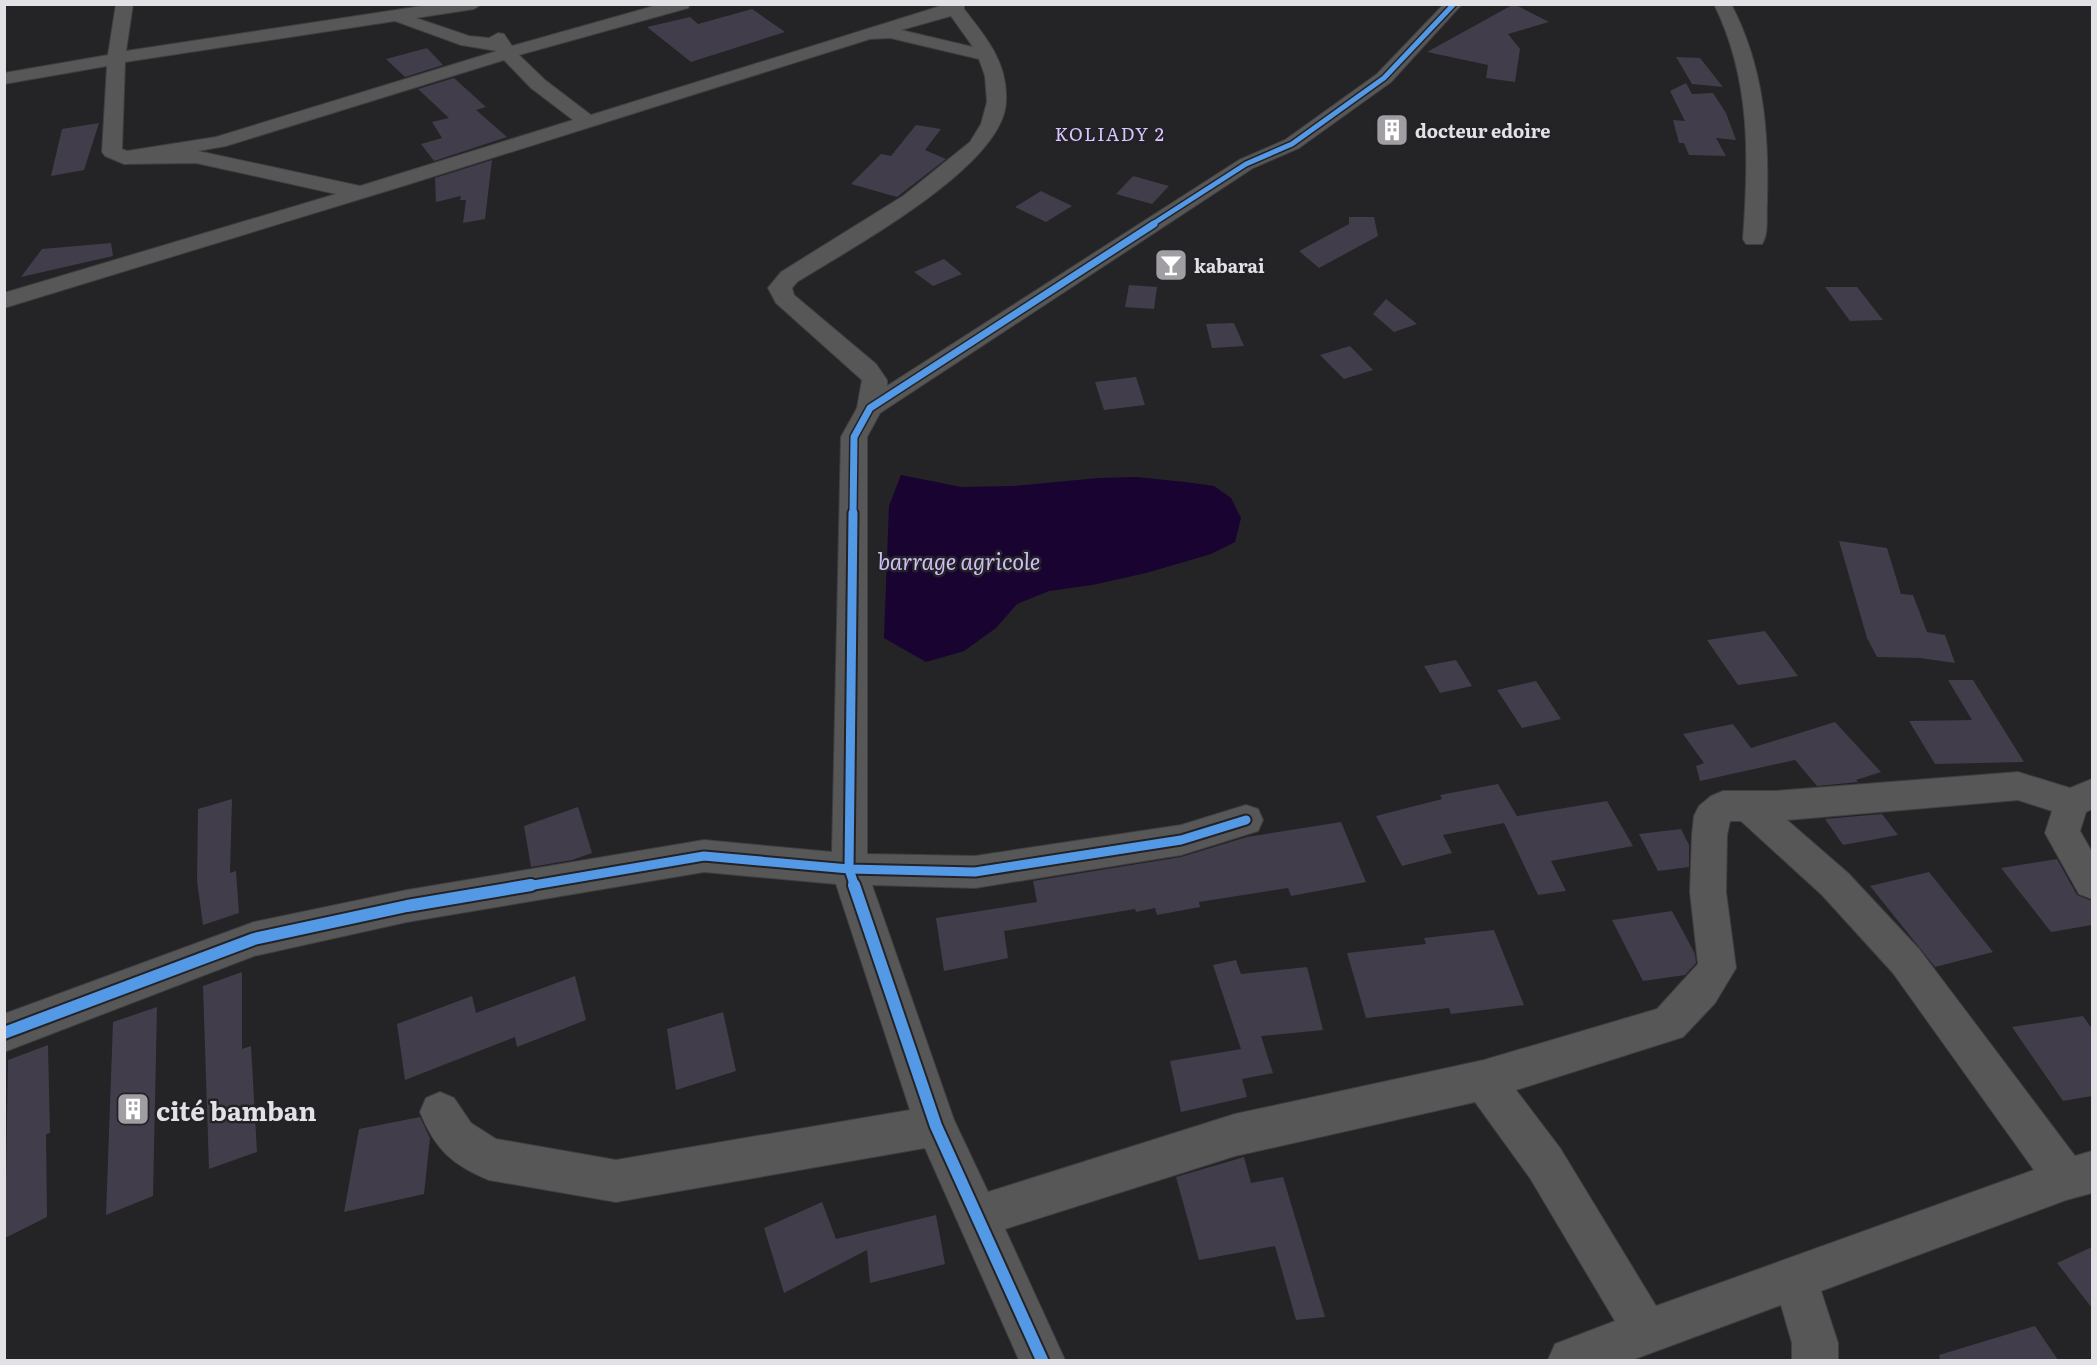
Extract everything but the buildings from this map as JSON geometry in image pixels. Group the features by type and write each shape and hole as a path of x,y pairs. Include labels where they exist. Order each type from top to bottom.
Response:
{"street":[{"path":"125,4 117,61 112,152 124,158 196,156 361,192"},
{"path":"124,158 219,142 505,48 682,4"},
{"path":"870,408 1246,165 1292,144 1384,78 1454,4"},
{"path":"1722,4 1745,52 1758,146 1754,239"},
{"path":"339,7 395,17 467,40 505,48"},
{"path":"4,301 956,7 989,56 997,102 992,122 984,137 971,152 920,194 789,276 780,288 784,298 867,369 875,380 870,408 854,437 849,868 936,1126 1042,1360"},
{"path":"4,79 117,61 191,45 395,17 483,12 505,48 546,91 586,121"},
{"path":"880,32 989,56"},
{"path":"977,1217 1235,1135 1484,1080 1669,1024 1695,997 1717,968 1709,929 1707,849 1710,816 1723,806 2018,786 2082,798 2062,833 2092,883"},
{"path":"1570,1360 2079,1175 1906,961 1835,884 1748,806"},
{"path":"4,1033 254,939 407,906 704,856 849,868 975,872 1181,840 1246,820"},
{"path":"1484,1080 1545,1163 1647,1333"},
{"path":"440,1112 456,1138 489,1159 616,1182 936,1126"},
{"path":"1795,1278 1815,1343 1815,1360"}],"water":[{"name":"barrage agricole","path":"901,475 961,487 1014,486 1136,477 1185,482 1214,486 1231,498 1241,518 1235,542 1211,554 1146,573 1092,585 1049,591 1017,604 996,628 964,651 926,662 884,638 889,506"}],"cycle path":[{"path":"1246,820 1181,840 975,872 849,869 854,437 870,408 1246,164 1292,144 1384,78 1454,4"},
{"path":"4,1033 254,939 407,906 704,856 849,869 936,1126 1042,1360"}],"place":[{"name":"docteur edoire","path":"1392,130"},
{"name":"kabarai","path":"1171,265"},
{"name":"cité bamban","path":"133,1109"}],"district":[{"name":"KOLIADY 2","path":"1110,133"}]}
